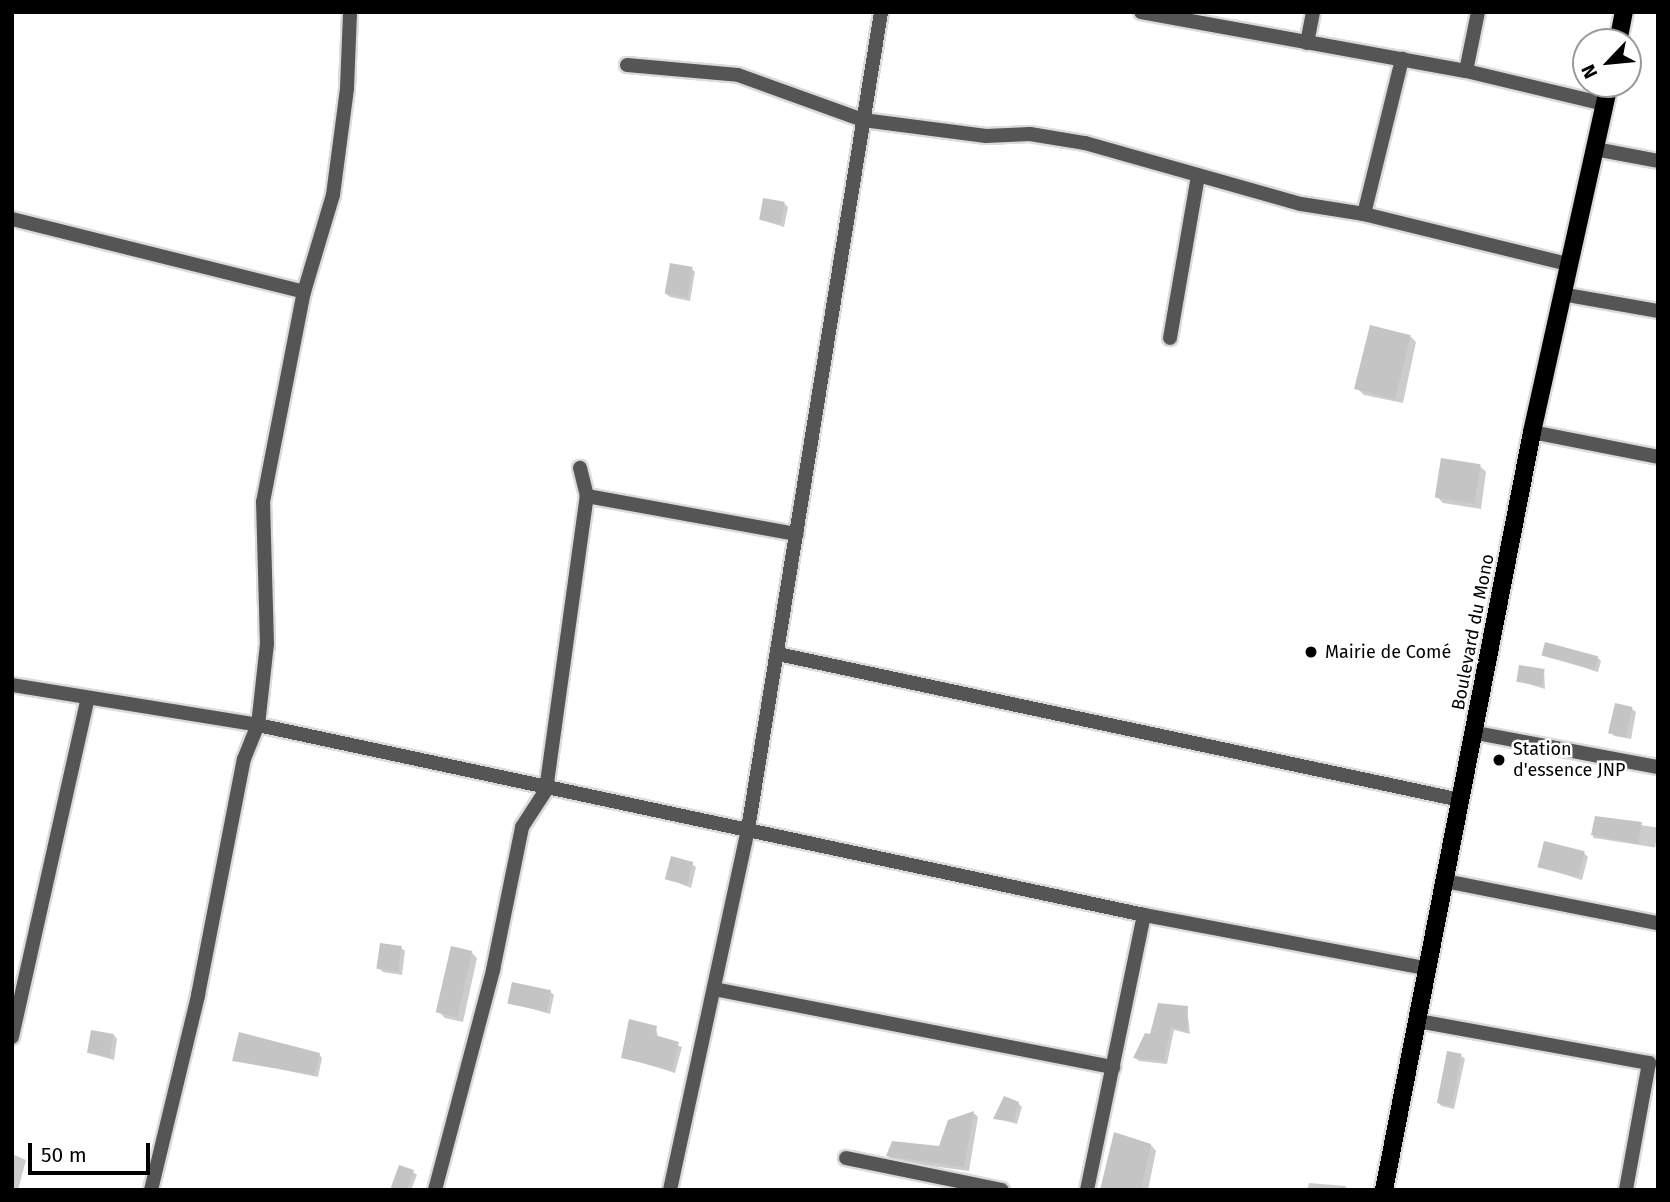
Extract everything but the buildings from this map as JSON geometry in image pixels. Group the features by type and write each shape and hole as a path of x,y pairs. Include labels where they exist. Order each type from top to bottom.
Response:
{"main road":[{"name":"Boulevard du Mono","path":"1384,1190 1460,800 1476,733 1532,432 1606,98"}],"street":[{"path":"151,1190 198,995 244,759 258,725 267,644 263,502 304,292 332,195 347,88 350,12"},
{"path":"670,1190 748,829 881,12"},
{"path":"1141,12 1170,15 1466,71 1605,104"},
{"path":"1307,43 1313,12"},
{"path":"1466,71 1478,12"},
{"path":"1364,214 1402,59"},
{"path":"627,65 738,75 863,120 986,136 1041,136 1085,143 1301,204 1364,214 1568,264"},
{"path":"1595,149 1658,161"},
{"path":"1170,338 1198,176"},
{"path":"12,219 304,292"},
{"path":"1562,294 1658,311"},
{"path":"1532,432 1658,457"},
{"path":"435,1190 493,970 522,827 546,790 587,496 580,468"},
{"path":"587,496 797,534"},
{"path":"778,654 1460,800"},
{"path":"12,685 87,701 258,725 546,790 748,829 1144,915 1429,968"},
{"path":"12,1037 87,701"},
{"path":"1476,733 1658,767"},
{"path":"1444,881 1658,923"},
{"path":"1087,1190 1144,915"},
{"path":"714,989 1112,1068"},
{"path":"1418,1021 1648,1063 1626,1190"},
{"path":"846,1158 1002,1190"}],"place":[{"name":"Mairie de Comé","path":"1311,652"},
{"name":"Station d'essence JNP","path":"1499,760"}]}
